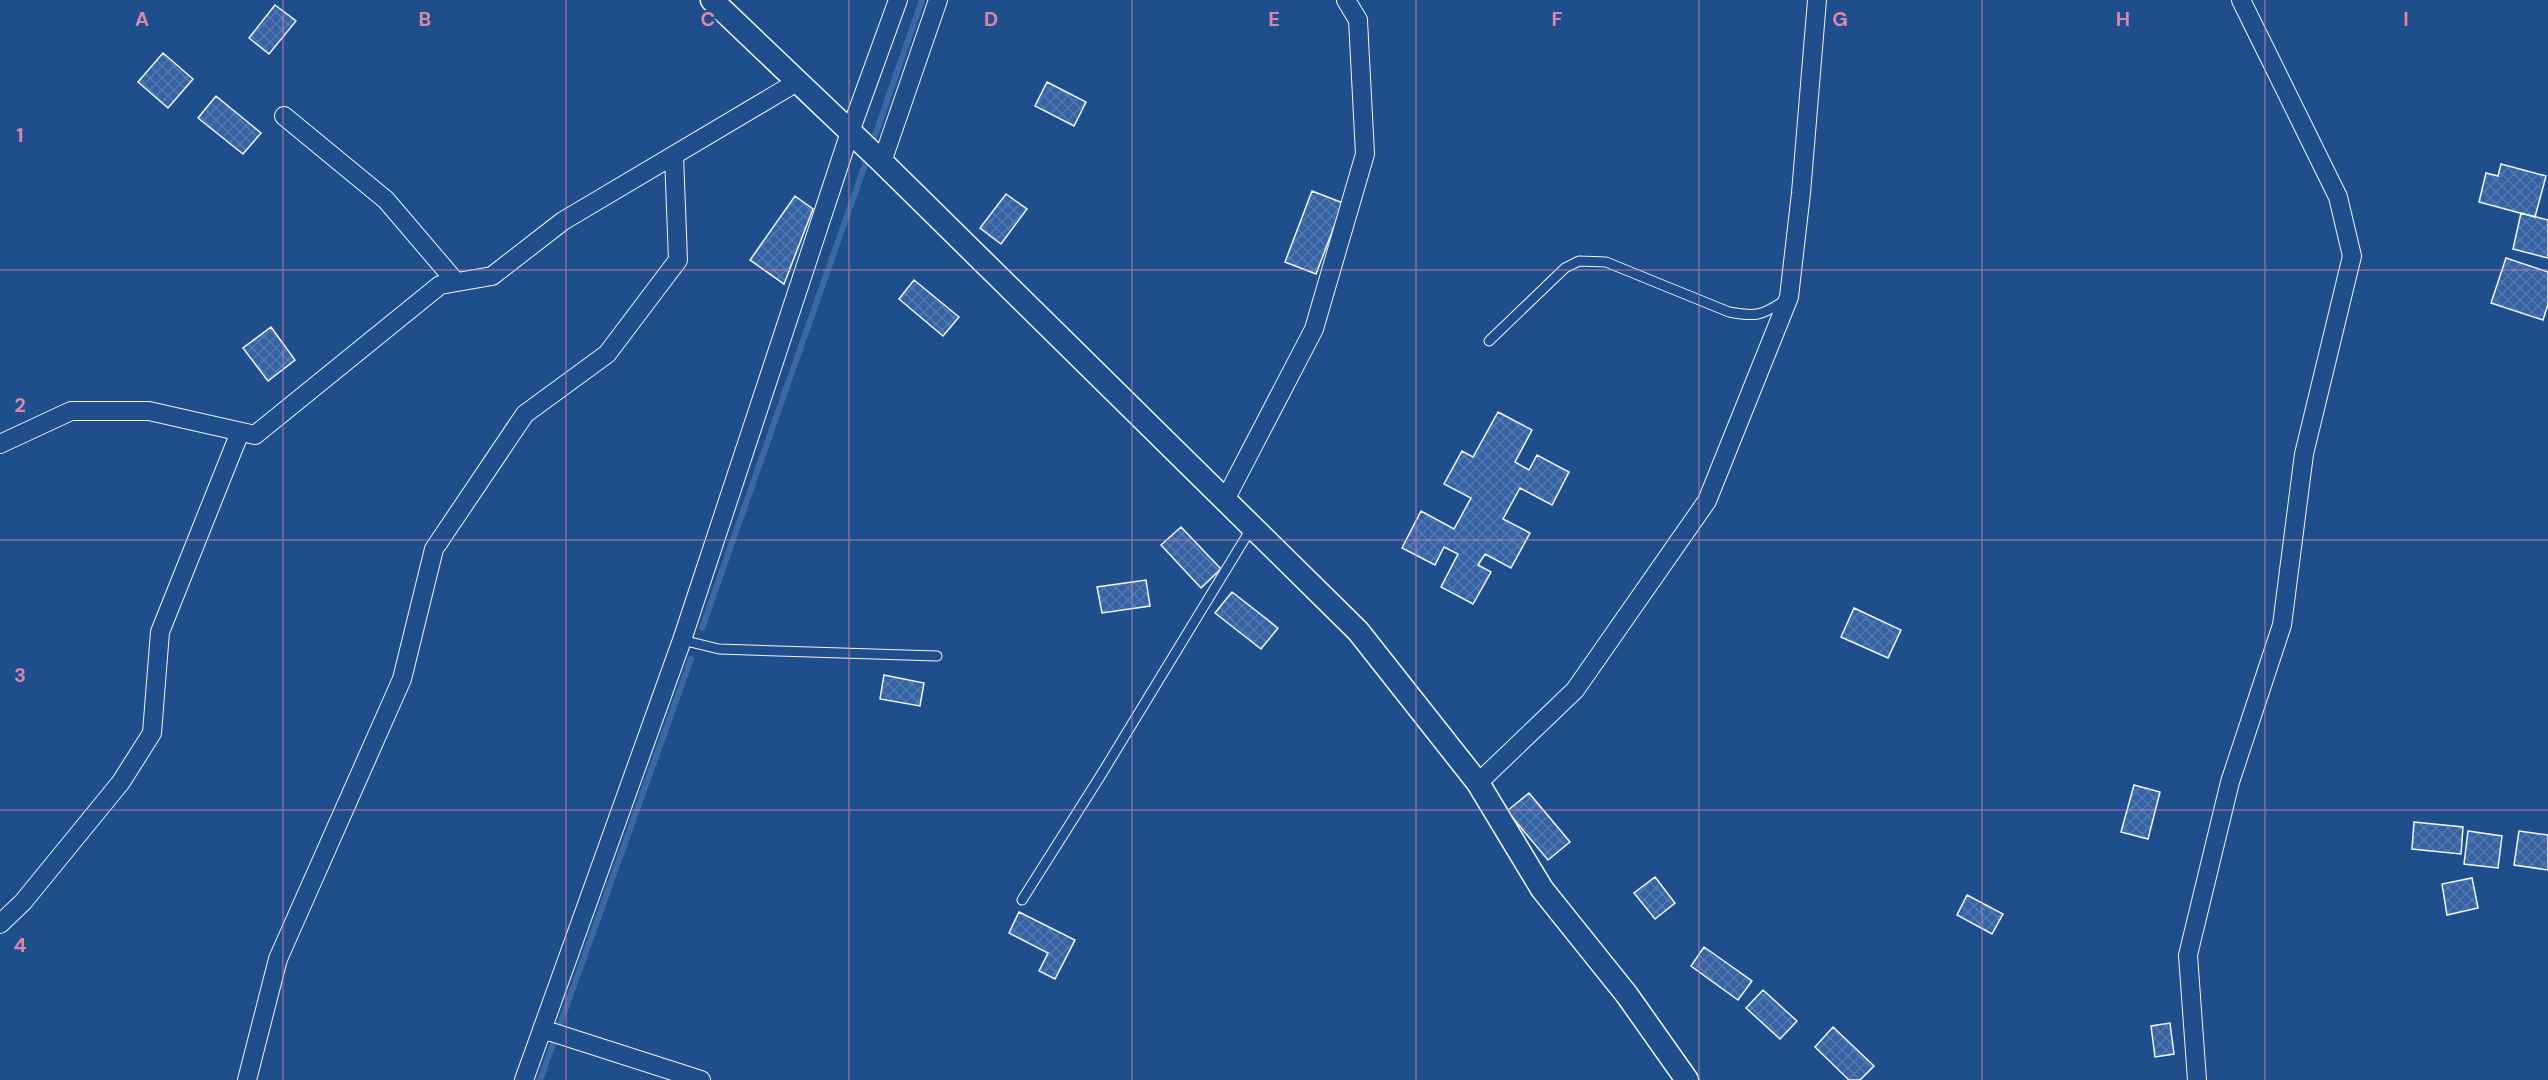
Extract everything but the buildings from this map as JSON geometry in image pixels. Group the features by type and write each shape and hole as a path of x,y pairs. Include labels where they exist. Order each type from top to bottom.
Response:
{"street":[{"path":"712,0 882,162 1358,631 1478,783 1542,890 1627,995 1687,1080"},
{"path":"524,1080 544,1030 682,640 855,137 898,0"},
{"path":"882,162 938,0"},
{"path":"1225,500 1314,329 1365,154 1358,20 1346,0"},
{"path":"1478,783 1575,690 1707,501 1789,297 1817,0"},
{"path":"2197,1080 2188,956 2230,782 2282,625 2304,454 2352,256 2338,197 2241,0"},
{"path":"0,444 71,411 149,411 255,435 440,285 492,276 563,221 797,82"},
{"path":"284,116 386,200 456,282"},
{"path":"247,1080 278,959 402,679 434,549 525,414 607,354 678,260 674,156"},
{"path":"0,924 23,902 121,782 152,733 160,632 240,432"},
{"path":"544,1030 701,1080"}],"lane":[{"path":"1489,341 1565,268 1579,261 1606,262 1729,312 1750,316 1764,314 1789,297"},
{"path":"1022,900 1252,527"},
{"path":"682,640 718,649 937,656"}],"waterway":[{"path":"871,147 922,0"},
{"path":"702,628 868,156"},
{"path":"540,1080 691,659"}]}
